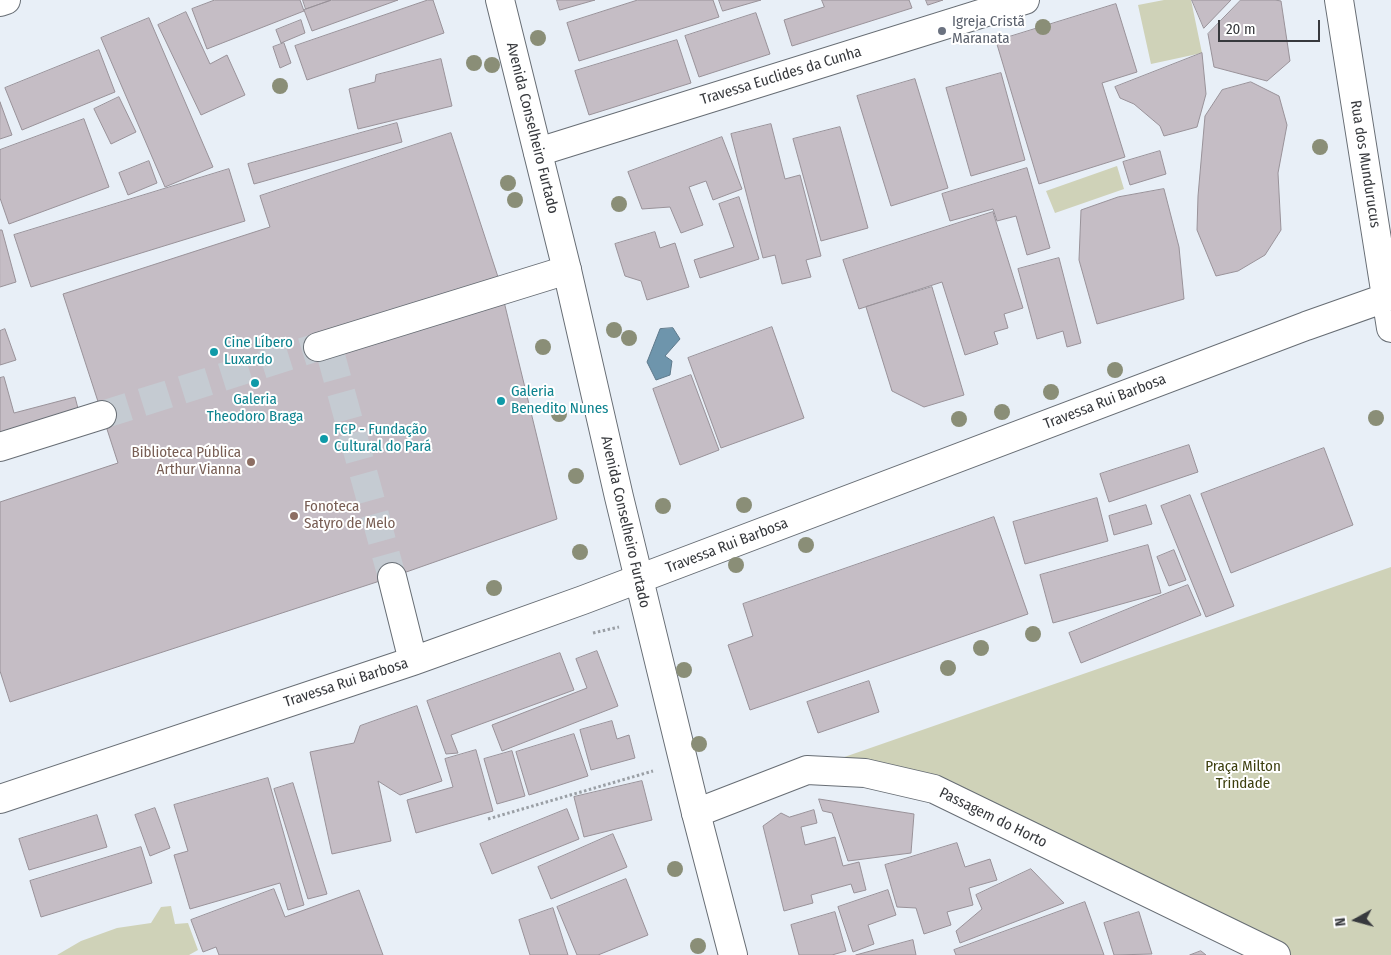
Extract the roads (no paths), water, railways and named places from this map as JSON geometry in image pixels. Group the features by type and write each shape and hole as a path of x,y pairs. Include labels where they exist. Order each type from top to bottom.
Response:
{"street":[{"path":"0,2 6,0"},
{"name":"Avenida Conselheiro Furtado","path":"500,0 567,270 619,497 696,813 733,955"},
{"name":"Travessa Euclides da Cunha","path":"538,152 1024,0"},
{"name":"Rua dos Mundurucus","path":"1339,0 1389,297 1391,328"},
{"path":"325,347 567,270"},
{"name":"Travessa Rui Barbosa","path":"0,799 413,661 639,579 1296,330 1389,297"},
{"path":"0,447 102,415"},
{"path":"392,577 413,661"},
{"name":"Passagem do Horto","path":"696,813 807,770 865,773 934,789 1276,955"}],"water":[{"path":"673,328 680,339 665,356 672,361 670,375 656,380 647,362 660,329"}],"tunnel":[{"path":"102,415 318,347"},
{"path":"330,352 392,577"}],"place":[{"name":"Igreja Cristã Maranata","path":"942,31"},
{"name":"Cine Líbero Luxardo","path":"214,352"},
{"name":"Galeria Theodoro Braga","path":"255,383"},
{"name":"Galeria Benedito Nunes","path":"501,401"},
{"name":"FCP - Fundação Cultural do Pará","path":"324,439"},
{"name":"Biblioteca Pública Arthur Vianna","path":"251,462"},
{"name":"Fonoteca Satyro de Melo","path":"294,516"}],"park label":[{"name":"Praça Milton Trindade","path":"1243,776"}]}
